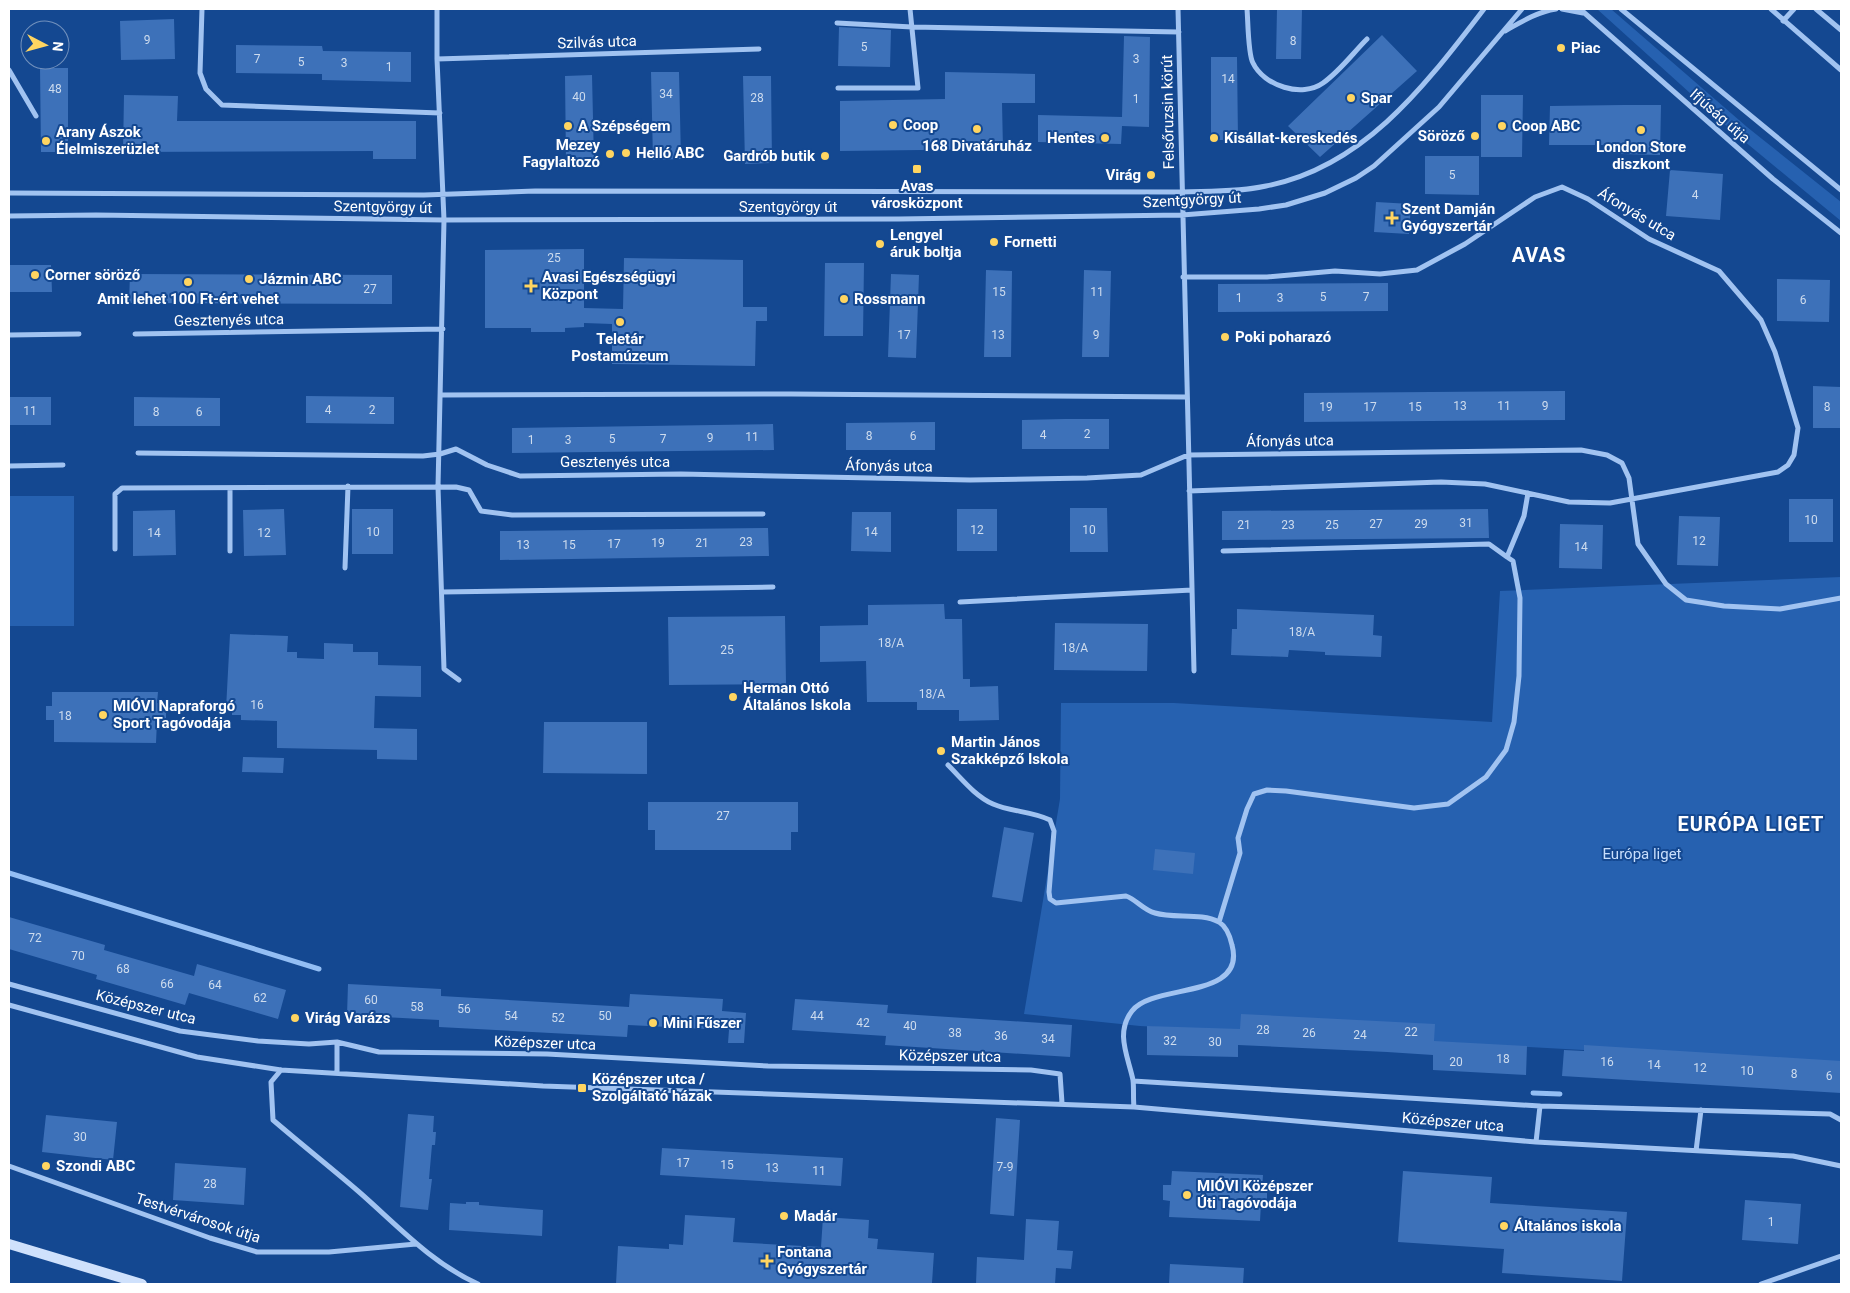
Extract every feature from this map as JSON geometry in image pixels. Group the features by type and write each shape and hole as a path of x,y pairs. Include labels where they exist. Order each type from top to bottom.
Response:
{"street":[{"path":"202,9 200,73 206,89 222,105 440,113"},
{"path":"437,9 437,59 444,220 438,487 444,669 459,680"},
{"path":"838,88 918,88 910,9"},
{"name":"Felsőruzsin körút","path":"1178,9 1182,192"},
{"path":"1247,9 1252,62 1271,82 1287,88 1307,89 1323,84 1368,39"},
{"name":"Szentgyörgy út","path":"9,193 443,193 812,190 1182,192 1265,187 1308,175 1336,162 1403,108 1435,72 1484,9"},
{"name":"Szentgyörgy út","path":"9,216 96,215 444,220 948,219 1182,215 1234,212 1286,205 1324,193 1356,178 1397,147 1438,107 1522,9"},
{"name":"Szentgyörgy út","path":"1501,34 1546,10 1556,9"},
{"name":"Ifjúság útja","path":"1562,9 1586,14"},
{"name":"Ifjúság útja","path":"1580,9 1773,179 1841,233"},
{"name":"Ifjúság útja","path":"1622,9 1841,190"},
{"path":"1771,9 1841,70"},
{"path":"1783,21 1794,9"},
{"path":"1816,9 1841,30"},
{"path":"837,23 912,27 1180,32"},
{"name":"Szilvás utca","path":"437,59 759,49"},
{"path":"9,70 36,116"},
{"name":"Áfonyás utca","path":"1184,277 1268,277 1335,271 1380,274 1417,270 1465,244 1535,197 1562,187 1588,199 1649,239 1719,271 1760,320 1775,352 1798,428 1794,455 1788,465 1778,472 1610,503 1569,502 1485,484 1441,482 1189,491"},
{"path":"1182,192 1194,671"},
{"name":"Gesztenyés utca","path":"135,334 443,329"},
{"path":"9,334 79,334"},
{"path":"441,395 792,394 1186,397"},
{"name":"Gesztenyés utca","path":"138,452 440,454 456,449 487,464 520,476 796,476"},
{"name":"Áfonyás utca","path":"796,476 970,480 1087,478 1142,475 1188,455 1582,450 1607,455 1622,463 1629,478 1631,499"},
{"path":"9,466 62,464"},
{"path":"345,568 348,486"},
{"path":"115,549 115,494 122,488 438,487 469,490 481,512 512,515 763,514"},
{"path":"230,488 230,551"},
{"path":"1507,556 1524,516 1528,492"},
{"path":"1631,499 1638,544 1666,584 1686,600 1724,606 1780,608 1841,598"},
{"path":"1220,922 1240,853 1238,838 1254,794 1267,790 1286,791 1414,808 1448,804 1486,777 1506,750 1514,722 1519,676 1520,598 1513,561 1489,544 1223,551"},
{"path":"442,592 773,587"},
{"path":"960,602 1192,590"},
{"path":"948,765 974,792 993,804 1037,814 1050,820 1054,831 1048,892 1050,899 1056,903 1126,896 1136,900 1144,909 1155,914 1220,922 1230,933 1234,950 1230,968 1219,980 1191,990 1141,1002 1132,1011 1125,1023 1122,1041 1133,1081 1134,1107"},
{"name":"Középszer utca","path":"9,984 180,1030 258,1041 309,1044 337,1042 378,1052 547,1054 768,1066 1031,1070 1060,1074 1062,1104"},
{"name":"Középszer utca","path":"9,1005 197,1057 281,1070 543,1086 1134,1107 1536,1142 1793,1156 1841,1166"},
{"path":"337,1042 337,1072"},
{"path":"281,1070 271,1082 273,1120 416,1244 462,1277 478,1284"},
{"name":"Középszer utca","path":"1133,1081 1540,1106 1702,1110"},
{"path":"1536,1142 1540,1106"},
{"path":"1696,1151 1702,1110 1830,1114 1841,1120"},
{"name":"Testvérvárosok útja","path":"9,1166 210,1238 257,1252 329,1252 416,1244"},
{"path":"9,1244 142,1284"},
{"path":"1762,1284 1841,1256"}],"green space":[{"path":"1597,9 1611,9 1747,127 1841,202 1841,221 1732,131"},
{"path":"9,496 74,496 74,626 9,626"},
{"name":"Európa liget","path":"1841,577 1841,1064 1140,1026 1024,1014 1060,799 1061,703 1174,703 1492,722 1500,591"}],"building":[{"path":"1277,9 1302,9 1301,59 1276,59"},
{"path":"174,19 175,59 121,60 120,21"},
{"path":"839,27 891,30 890,67 838,66"},
{"name":"Spar","path":"1382,35 1417,71 1320,157 1288,126"},
{"path":"1124,36 1150,37 1149,127 1122,126 1121,144 1038,142 1038,115 1122,117"},
{"path":"236,45 322,46 323,51 411,52 411,82 322,80 322,74 236,73"},
{"path":"1211,57 1237,57 1238,140 1211,140"},
{"path":"40,70 68,70 68,152 41,152"},
{"path":"651,72 679,72 681,159 653,160"},
{"path":"945,72 1035,74 1035,103 1002,103 1003,149 840,151 840,101 945,99"},
{"path":"592,75 594,162 566,163 565,76"},
{"path":"743,76 771,76 772,163 745,164"},
{"path":"124,95 178,96 177,121 416,121 416,159 373,159 373,151 123,152"},
{"name":"Coop ABC","path":"1481,95 1523,95 1522,157 1481,157"},
{"path":"1661,105 1660,155 1621,154 1622,145 1549,145 1550,106"},
{"path":"1425,156 1479,156 1479,195 1425,194"},
{"path":"1670,170 1723,174 1720,220 1666,216"},
{"name":"Szent Damján Gyógyszertár","path":"1376,202 1411,204 1409,234 1374,232"},
{"path":"584,249 584,308 623,309 624,258 743,260 743,307 767,307 767,321 756,321 755,366 612,364 612,324 584,323 584,327 565,328 565,332 531,332 531,328 485,328 485,250"},
{"name":"Rossmann","path":"825,263 864,263 863,336 824,336"},
{"path":"9,265 51,265 52,292 9,292"},
{"path":"986,270 1012,271 1011,357 984,357"},
{"path":"1084,270 1111,271 1109,357 1082,357"},
{"path":"130,274 392,275 392,304 129,303"},
{"path":"891,274 919,275 916,358 888,357"},
{"path":"1777,279 1830,280 1829,322 1777,321"},
{"path":"1388,283 1388,311 1218,312 1218,284"},
{"path":"1813,386 1841,387 1841,428 1813,428"},
{"path":"1565,391 1565,420 1304,422 1304,393"},
{"path":"306,396 394,397 394,424 306,423"},
{"path":"9,397 51,397 51,425 9,425"},
{"path":"134,397 220,398 220,426 134,426"},
{"path":"1109,419 1109,449 1022,449 1022,420"},
{"path":"935,422 935,450 846,450 846,423"},
{"path":"773,424 774,450 512,453 512,428"},
{"path":"1789,499 1833,499 1833,542 1789,542"},
{"path":"1070,508 1107,508 1108,552 1070,552"},
{"path":"284,509 286,555 244,556 243,510"},
{"path":"352,509 393,509 393,554 352,554"},
{"path":"957,509 997,509 997,551 957,551"},
{"path":"1488,509 1489,538 1222,540 1222,511"},
{"path":"175,510 176,555 133,556 133,511"},
{"path":"852,512 891,512 891,552 851,551"},
{"path":"1679,516 1720,517 1718,566 1677,565"},
{"path":"1560,524 1603,525 1602,569 1559,568"},
{"path":"768,528 769,556 500,560 500,531"},
{"path":"944,604 945,619 962,619 963,679 970,679 970,687 998,686 999,720 959,721 959,710 917,710 917,702 867,702 866,661 820,662 820,626 868,625 868,605"},
{"path":"1237,609 1374,615 1373,635 1382,636 1381,657 1325,655 1325,652 1289,650 1288,657 1231,655 1232,629 1237,629"},
{"path":"785,616 786,684 669,685 668,617"},
{"path":"1055,623 1148,624 1147,671 1054,670"},
{"path":"230,634 288,636 287,652 297,652 297,658 324,659 324,643 353,644 353,652 378,652 378,665 421,666 421,697 375,696 374,728 417,729 417,760 377,759 377,750 277,748 277,721 241,720 241,715 232,715 232,709 226,709"},
{"path":"52,692 158,692 157,703 166,703 166,721 157,721 156,743 54,742 54,720 46,720 46,706 52,706"},
{"path":"544,722 647,722 647,774 543,773"},
{"path":"243,757 284,758 283,773 242,772"},
{"path":"648,802 798,802 798,832 791,832 791,850 655,850 655,830 648,830"},
{"path":"1004,827 1034,833 1022,902 992,897"},
{"path":"1155,849 1195,853 1193,874 1153,870"},
{"path":"9,917 105,945 104,950 194,976 197,964 286,990 278,1019 189,993 185,1005 96,979 97,975 9,949"},
{"path":"348,984 441,989 441,996 629,1007 630,994 723,999 722,1011 746,1013 744,1043 728,1043 729,1030 628,1025 627,1037 439,1027 439,1020 347,1015"},
{"path":"795,999 888,1005 887,1013 1072,1025 1070,1057 885,1045 886,1036 792,1030"},
{"path":"1241,1014 1435,1024 1434,1041 1527,1046 1526,1075 1433,1070 1433,1055 1387,1052 1238,1045 1238,1057 1147,1055 1147,1026 1240,1029"},
{"path":"1584,1045 1841,1061 1841,1093 1562,1076 1564,1050 1584,1051"},
{"path":"408,1114 434,1116 433,1132 436,1132 435,1145 432,1145 429,1179 432,1179 428,1210 400,1207"},
{"path":"46,1115 117,1122 113,1160 42,1152"},
{"path":"996,1118 1020,1120 1014,1216 990,1214"},
{"path":"662,1148 843,1158 841,1186 660,1175"},
{"path":"175,1163 246,1168 244,1205 173,1200"},
{"name":"MIÓVI Középszer Úti Tagóvodája","path":"1172,1171 1263,1175 1262,1189 1267,1190 1267,1203 1261,1203 1260,1221 1169,1217 1170,1201 1163,1200 1163,1185 1171,1185"},
{"path":"1403,1171 1492,1177 1490,1203 1627,1212 1622,1281 1502,1273 1504,1249 1398,1242"},
{"path":"1745,1200 1801,1204 1798,1244 1742,1240"},
{"path":"466,1202 479,1202 479,1205 543,1210 542,1236 449,1230 450,1203 466,1204"},
{"path":"685,1215 735,1218 733,1242 821,1247 823,1217 869,1220 868,1238 878,1239 877,1249 934,1253 932,1283 616,1284 618,1246 669,1249 669,1244 683,1245"},
{"path":"1026,1219 1059,1221 1057,1250 1073,1251 1071,1269 1056,1268 1055,1284 976,1284 977,1257 1024,1260"},
{"path":"1170,1264 1244,1268 1243,1284 1169,1284"}],"waterway":[{"path":"9,873 319,969"},
{"path":"1533,1093 1560,1094"}],"place":[{"name":"Piac","path":"1561,48"},
{"name":"Spar","path":"1351,98"},
{"name":"Coop","path":"893,125"},
{"name":"A Szépségem","path":"568,126"},
{"name":"Coop ABC","path":"1502,126"},
{"name":"168 Divatáruház","path":"977,129"},
{"name":"London Store diszkont","path":"1641,130"},
{"name":"Söröző","path":"1475,136"},
{"name":"Hentes","path":"1105,138"},
{"name":"Kisállat-kereskedés","path":"1214,138"},
{"name":"Arany Ászok Élelmiszerüzlet","path":"46,141"},
{"name":"Helló ABC","path":"626,153"},
{"name":"Mezey Fagylaltozó","path":"610,154"},
{"name":"Gardrób butik","path":"825,156"},
{"name":"Avas városközpont","path":"917,169"},
{"name":"Virág","path":"1151,175"},
{"name":"Szent Damján Gyógyszertár","path":"1392,218"},
{"name":"Fornetti","path":"994,242"},
{"name":"Lengyel áruk boltja","path":"880,244"},
{"name":"Corner söröző","path":"35,275"},
{"name":"Jázmin ABC","path":"249,279"},
{"name":"Amit lehet 100 Ft-ért vehet","path":"188,282"},
{"name":"Avasi Egészségügyi Központ","path":"531,286"},
{"name":"Rossmann","path":"844,299"},
{"name":"Teletár Postamúzeum","path":"620,322"},
{"name":"Poki poharazó","path":"1225,337"},
{"name":"Herman Ottó Általános Iskola","path":"733,697"},
{"name":"MIÓVI Napraforgó Sport Tagóvodája","path":"103,715"},
{"name":"Martin János Szakképző Iskola","path":"941,751"},
{"name":"Virág Varázs","path":"295,1018"},
{"name":"Mini Fűszer","path":"653,1023"},
{"name":"Középszer utca / Szolgáltató házak","path":"582,1088"},
{"name":"Szondi ABC","path":"46,1166"},
{"name":"MIÓVI Középszer Úti Tagóvodája","path":"1187,1195"},
{"name":"Madár","path":"784,1216"},
{"name":"Általános iskola","path":"1504,1226"},
{"name":"Fontana Gyógyszertár","path":"767,1261"}],"district":[{"name":"AVAS","path":"1539,255"},
{"name":"EURÓPA LIGET","path":"1751,824"}]}
